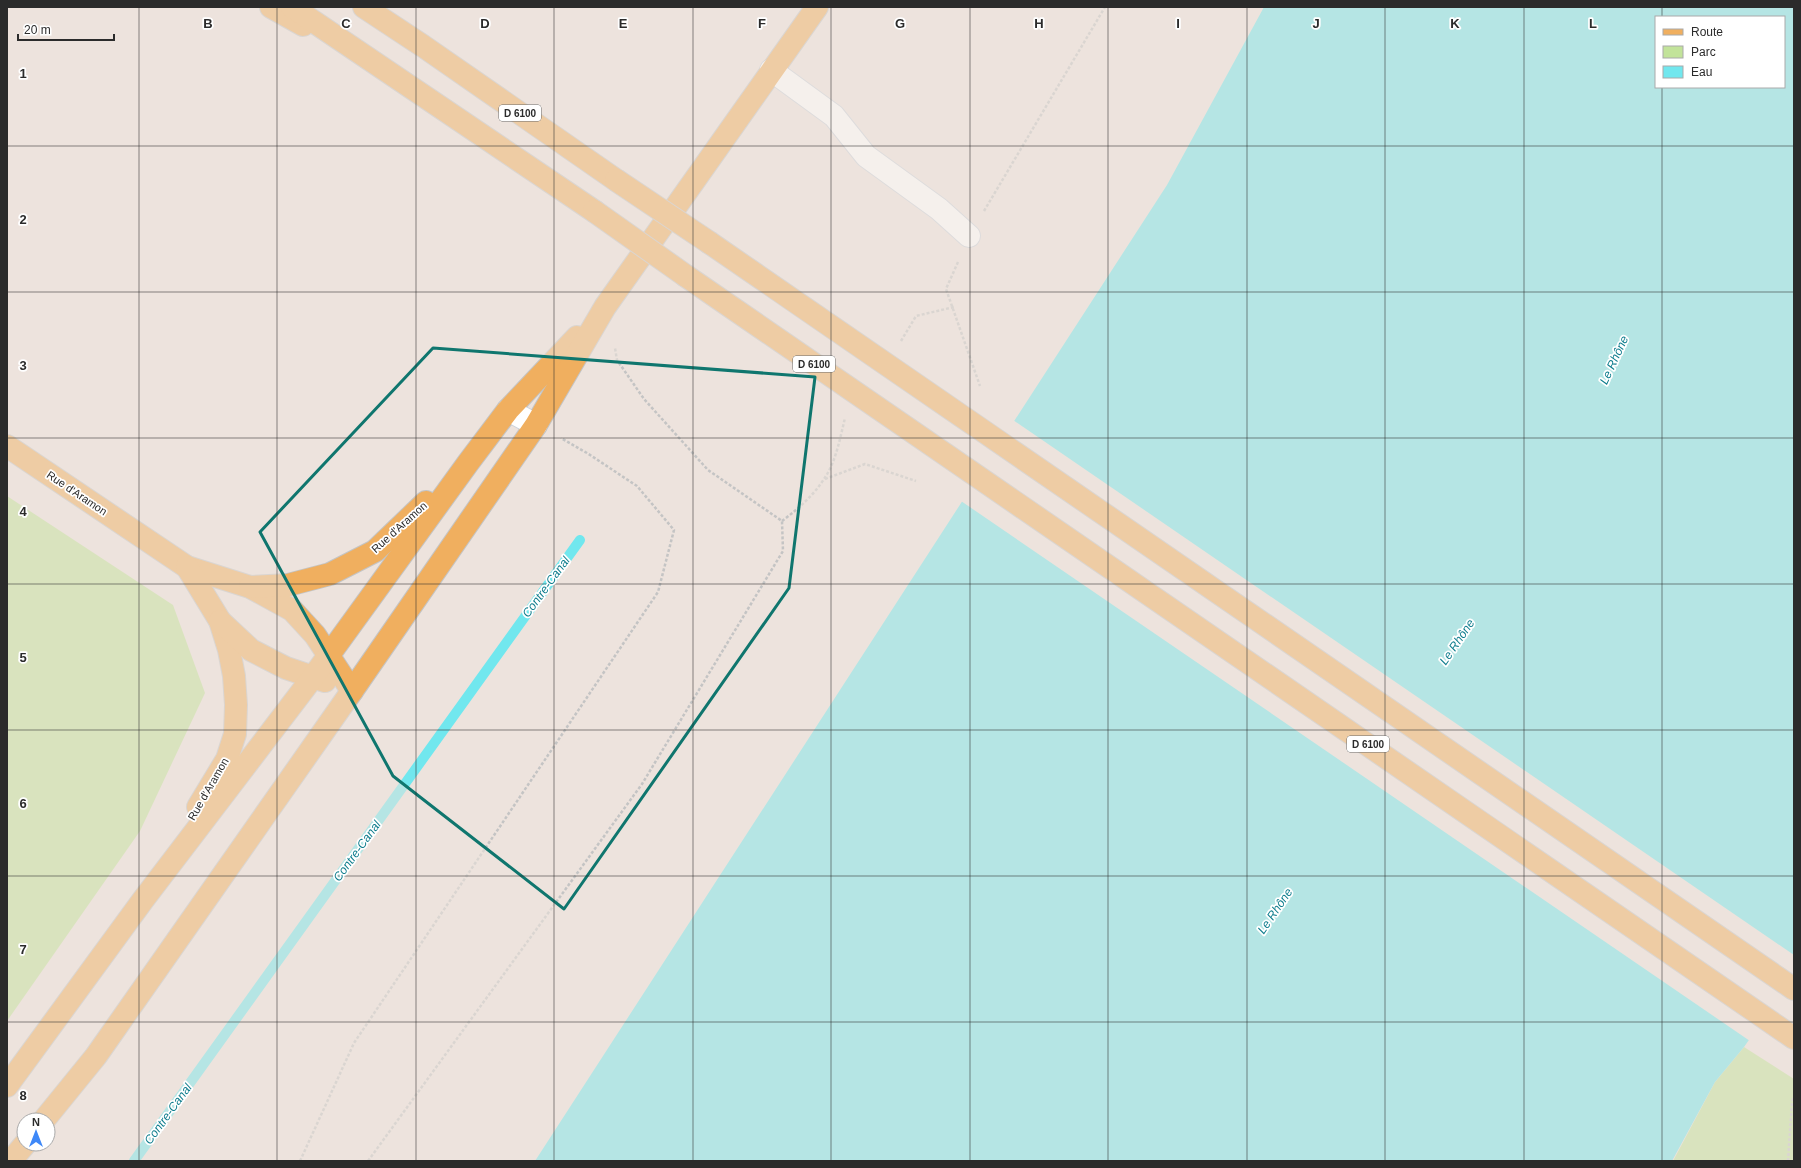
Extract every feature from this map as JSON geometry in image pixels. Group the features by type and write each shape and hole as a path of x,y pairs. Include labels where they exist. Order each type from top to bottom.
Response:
{"main road":[{"path":"271,7 408,85"},
{"name":"D 6100","path":"292,7 594,211 686,276 1794,1038"},
{"name":"D 6100","path":"364,7 710,243 1794,989"},
{"path":"375,7 423,46"},
{"path":"50,1112 96,1056 352,691 536,425 605,307 771,70 817,7"},
{"path":"7,1086 143,900 313,677 508,410 605,307"},
{"name":"Rue d'Aramon","path":"7,446 187,567 250,587 292,610 315,635 352,691"},
{"name":"Rue d'Aramon","path":"250,587 288,586 330,574 375,551 468,463"},
{"name":"Rue d'Aramon","path":"143,900 227,759 235,734 236,704 234,676 229,650 220,621 187,567"},
{"name":"Rue d'Aramon","path":"220,621 251,650 286,668 352,691"},
{"path":"11,1161 18,1152"}],"lane":[{"path":"771,70 834,116 866,156 939,209 969,236"},
{"path":"508,410 536,425"}],"path":[{"path":"980,386 954,307 946,289 969,236 1105,7"},
{"path":"605,307 617,360 644,399 708,470 782,521"},
{"path":"898,345 916,316 954,307"},
{"path":"782,521 804,503 824,479 836,453 846,412"},
{"path":"300,1161 354,1043 658,592 674,530 638,486 587,453 536,425"},
{"path":"824,479 865,464 916,481"},
{"path":"368,1161 642,784 783,551 782,521"},
{"path":"1788,1161 1792,1102 1794,1096"}],"highlighted area":[{"path":"433,348 815,377 789,588 564,909 393,776 260,532"}],"green space":[{"path":"7,496 173,605 205,693 140,831 7,1021"},
{"path":"1744,1047 1794,1079 1794,1161 1673,1161 1715,1082"}],"water":[{"name":"Le Rhône","path":"1264,7 1794,7 1794,976 1744,1047 1715,1082 1672,1161 535,1161 1167,185"}],"pier":[{"path":"1013,420 1794,955 1794,979 1750,1041 961,501"}],"waterway":[{"name":"Contre-Canal","path":"134,1161 580,540"}]}
